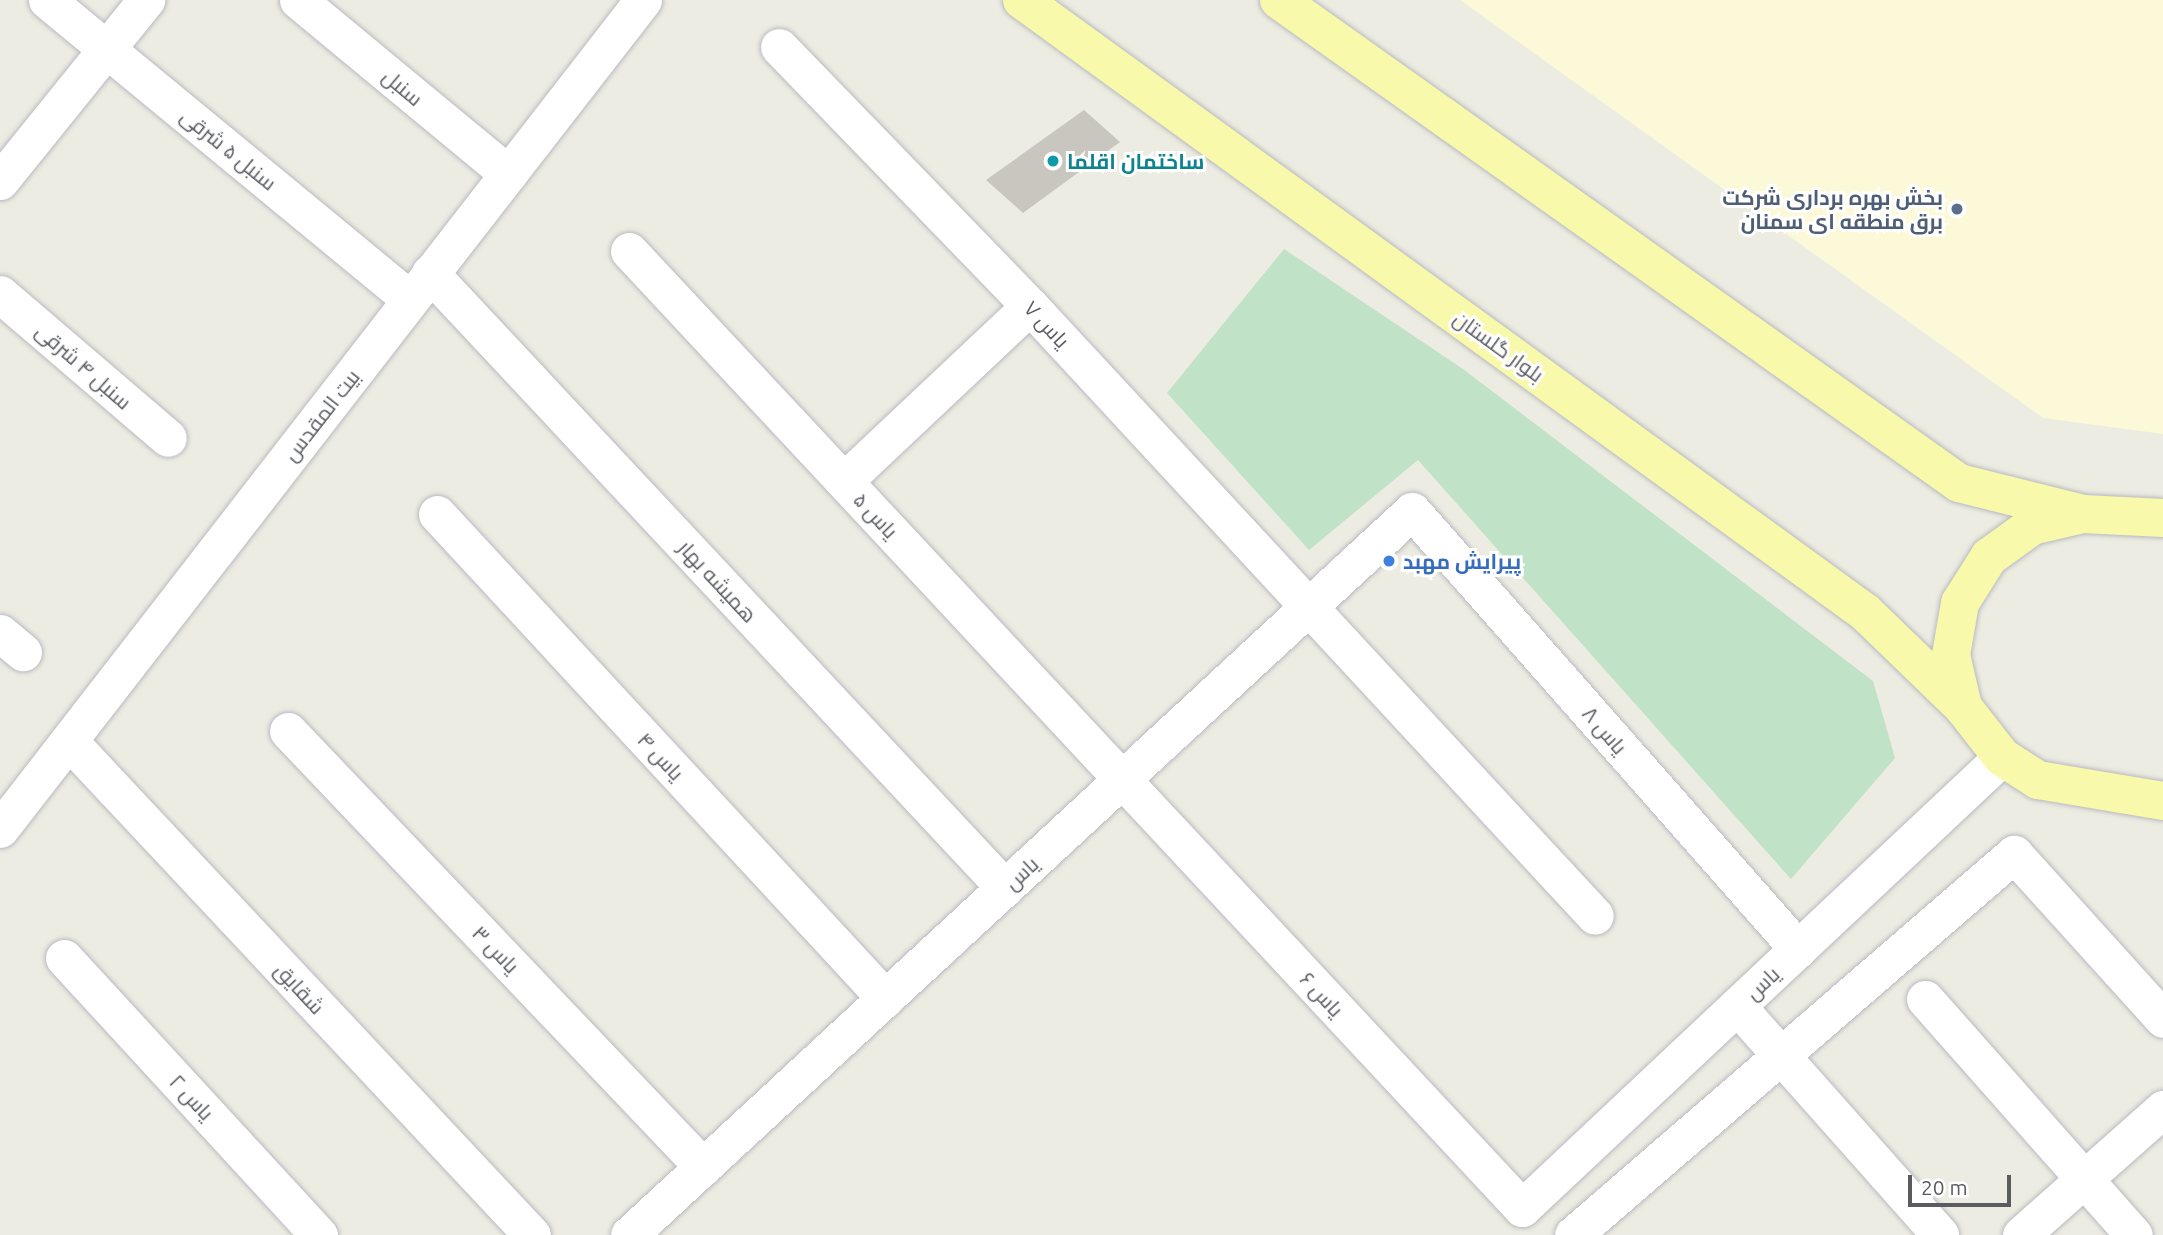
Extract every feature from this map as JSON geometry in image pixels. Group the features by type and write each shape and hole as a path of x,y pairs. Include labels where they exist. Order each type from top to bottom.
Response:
{"main road":[{"name":"بلوار گلستان","path":"1022,0 1866,613 1963,707 2002,757 2038,780 2163,801"},
{"path":"1279,0 1959,483 2083,514"},
{"path":"1963,707 1951,655 1960,603 2000,550 2032,526 2083,514 2159,514"}],"street":[{"name":"سنبل ۵ شرقی","path":"47,0 106,49 420,286"},
{"path":"0,181 146,0"},
{"name":"سنبل","path":"298,0 508,174"},
{"name":"بیت المقدس","path":"0,830 643,0"},
{"name":"یاس ۷","path":"779,47 1030,306 1311,605 1595,916"},
{"name":"یاس ۵","path":"629,251 1122,779"},
{"name":"همیشه بهار","path":"420,286 1005,888"},
{"name":"سنبل ۴ شرقی","path":"0,293 168,438"},
{"path":"844,481 1030,306"},
{"name":"یاس","path":"629,1235 1412,511"},
{"name":"یاس ۸","path":"1412,511 1798,949"},
{"name":"یاس ۴","path":"437,514 885,998"},
{"name":"یاس ۳","path":"288,731 703,1167"},
{"name":"شقایق","path":"69,741 532,1235"},
{"name":"یاس","path":"1522,1208 2002,757"},
{"name":"یاس ۶","path":"1122,779 1522,1208"},
{"path":"1573,1235 1779,1054 2014,854 2163,1019"},
{"name":"یاس ۲","path":"65,958 319,1235"},
{"path":"1924,999 2134,1235"},
{"path":"1737,1006 1940,1235"},
{"path":"2021,1235 2163,1109"}],"shaded area":[{"name":"بخش بهره برداری شرکت برق منطقه ای سمنان","path":"1460,0 2163,0 2163,434 2043,418"}],"green space":[{"path":"1284,249 1463,369 1873,681 1895,758 1791,879 1418,460 1309,550 1167,393"}],"building":[{"name":"ساختمان اقلما","path":"1084,110 1120,142 1023,213 986,180"}],"place":[{"name":"ساختمان اقلما","path":"1053,161"},
{"name":"بخش بهره برداری شرکت برق منطقه ای سمنان","path":"1957,209"},
{"name":"پیرایش مهبد","path":"1389,561"}]}
